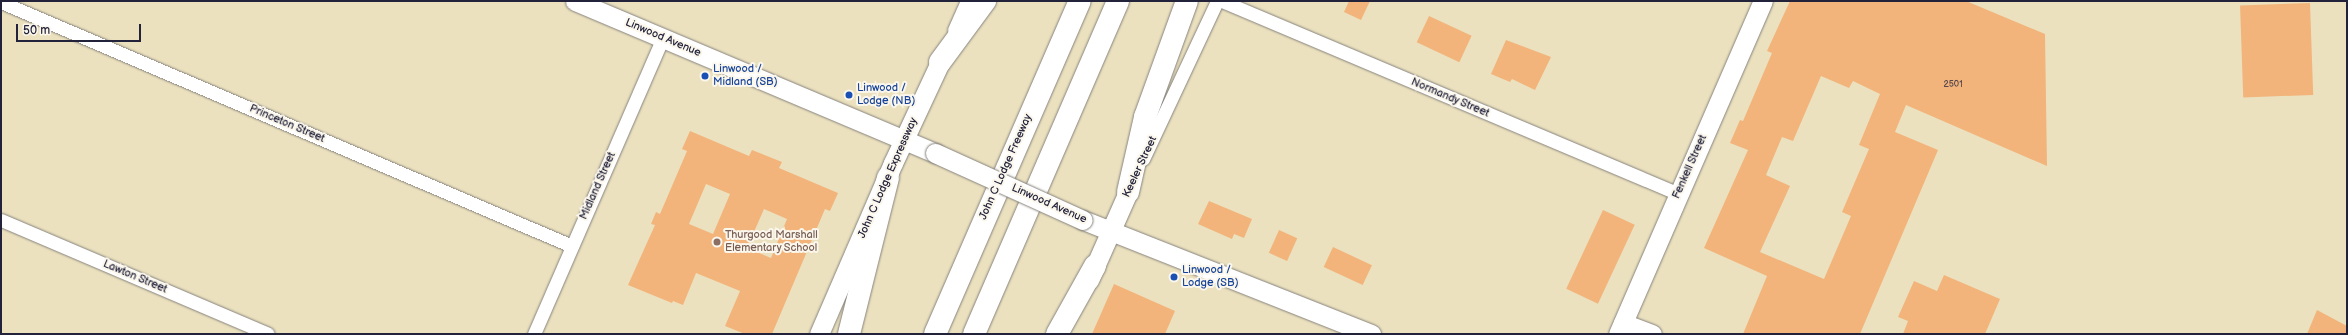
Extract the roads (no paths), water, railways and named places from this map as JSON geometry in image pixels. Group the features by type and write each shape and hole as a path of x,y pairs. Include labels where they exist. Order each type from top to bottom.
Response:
{"highway":[{"path":"940,62 985,1"},
{"name":"John C Lodge Freeway","path":"935,334 1080,1"},
{"path":"974,334 1118,1"},
{"path":"1128,192 1145,117 1187,1"},
{"path":"849,334 888,178"},
{"path":"1057,334 1095,266"}],"street":[{"name":"Linwood Avenue","path":"575,1 906,140 1110,232 1371,334"},
{"name":"John C Lodge Expressway","path":"819,334 967,1"},
{"name":"Keeler Street","path":"1066,334 1128,192 1217,1"},
{"name":"Normandy Street","path":"1222,1 1679,194"},
{"name":"Fenkell Street","path":"1621,328 1763,1"},
{"name":"Princeton Street","path":"1,2 572,246"},
{"name":"Midland Street","path":"534,334 663,38"},
{"name":"Lawton Street","path":"1,220 268,334"},
{"path":"1621,328 1652,334"}],"place":[{"name":"Linwood / Midland (SB)","path":"705,76"},
{"name":"Linwood / Lodge (NB)","path":"849,95"},
{"name":"Thurgood Marshall Elementary School","path":"717,242"},
{"name":"Linwood / Lodge (SB)","path":"1174,277"}]}
